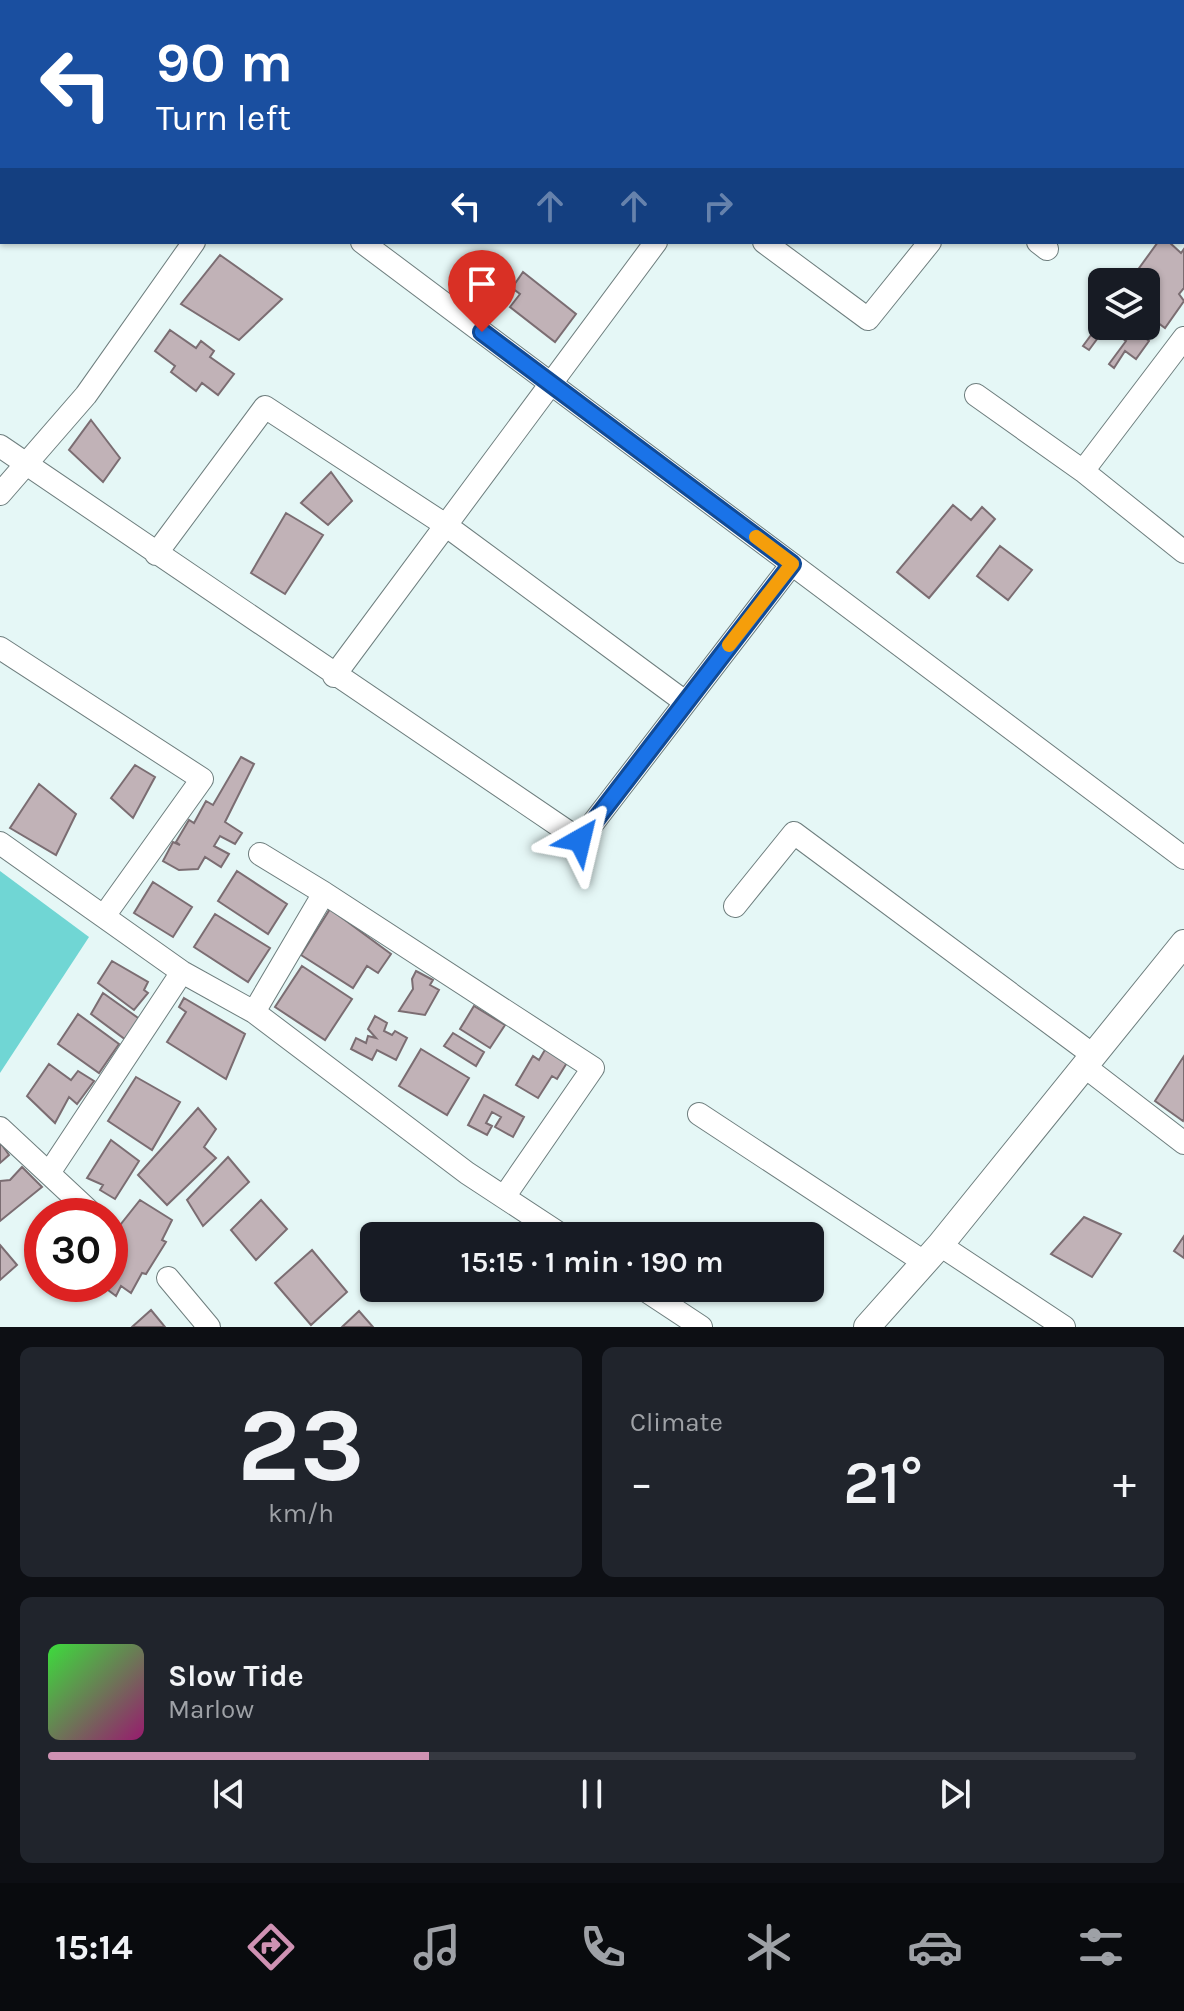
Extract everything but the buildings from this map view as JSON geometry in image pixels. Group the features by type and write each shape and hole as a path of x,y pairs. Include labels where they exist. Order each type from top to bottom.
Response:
{"street":[{"path":"0,494 86,395 193,244"},
{"path":"365,244 1184,858"},
{"path":"334,676 655,244"},
{"path":"767,244 868,319 928,244"},
{"path":"1083,471 1184,338"},
{"path":"976,395 1083,471 1184,552"},
{"path":"156,554 265,407 444,528 685,702"},
{"path":"0,446 334,676 580,840 792,564"},
{"path":"0,648 202,779 104,916"},
{"path":"735,906 794,833 1089,1060 1184,1143"},
{"path":"0,843 182,972 254,1012 542,1222"},
{"path":"260,854 593,1068 504,1197"},
{"path":"254,1012 324,893"},
{"path":"867,1327 932,1254 1184,943"},
{"path":"49,1173 182,972"},
{"path":"699,1114 932,1254 1064,1327"},
{"path":"0,1128 75,1198"},
{"path":"168,1278 209,1327"},
{"path":"663,1302 701,1327"}],"shaded area":[{"path":"0,871 89,937 0,1073"}],"slow traffic":[{"path":"729,645 792,564 756,537"}],"route":[{"path":"482,332 792,564 580,840"}]}
